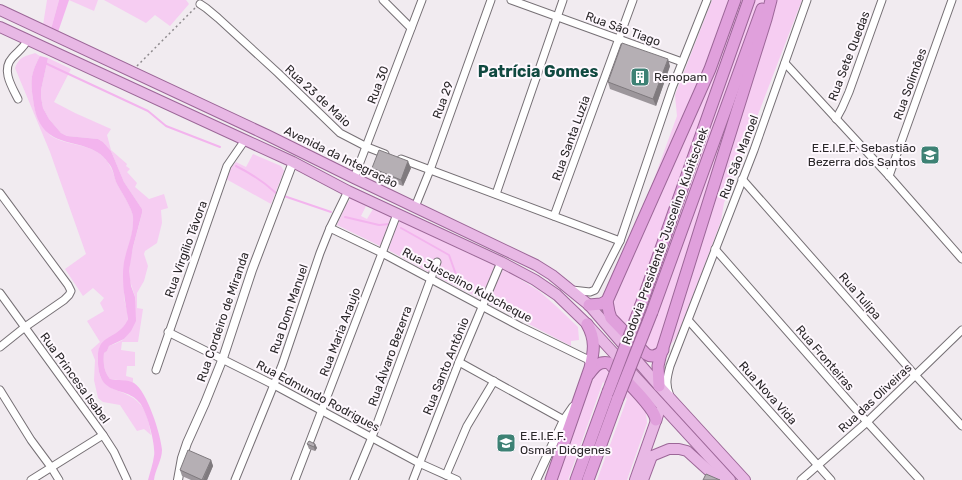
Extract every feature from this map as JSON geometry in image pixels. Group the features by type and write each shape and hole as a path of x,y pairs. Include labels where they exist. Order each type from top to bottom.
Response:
{"highway":[{"path":"662,350 655,356 646,354 612,318 607,301 710,69 735,0"},
{"name":"Rodovia Presidente Juscelino Kubitschek","path":"576,480 642,305 749,0"},
{"name":"Rodovia Presidente Juscelino Kubitschek","path":"588,480 652,312 765,0"},
{"path":"659,386 658,366 662,350 771,0"},
{"path":"589,305 601,304 607,301"},
{"path":"552,480 590,369 594,340 587,324"},
{"path":"590,369 601,362 609,363 648,404 654,412 656,420"}],"main road":[{"name":"Avenida da Integração","path":"0,10 267,135 536,265 572,290 589,305 659,386 745,480"},
{"path":"0,27 227,131 293,162 348,192 517,269 546,287 573,309 730,480"},
{"path":"227,131 233,120"},
{"path":"260,147 267,135"},
{"path":"643,480 661,404 659,386"},
{"path":"635,480 648,455 678,448 700,454 706,453"},
{"path":"687,451 701,462 707,472 726,480"},
{"path":"701,462 700,459 706,453"}],"street":[{"path":"383,0 411,28"},
{"name":"Rua 30","path":"354,178 422,0"},
{"name":"Rua 29","path":"415,207 430,170 491,0"},
{"name":"Rua São Tiago","path":"511,0 682,62"},
{"path":"496,194 564,0"},
{"name":"Rua Santa Luzia","path":"554,216 634,0"},
{"path":"572,290 590,292 595,290 620,241 682,62 707,0"},
{"name":"Rua São Manoel","path":"671,399 667,390 668,374 754,150 807,0"},
{"name":"Rua Sete Quedas","path":"836,119 849,92 882,0"},
{"name":"Rua Solimões","path":"889,176 952,0"},
{"name":"Rua 23 de Maio","path":"200,4 218,18 278,73 340,134 366,147 620,241"},
{"path":"18,99 8,75 8,64 24,47 28,39"},
{"name":"Rua Sete Quedas","path":"785,63 889,176 962,259"},
{"name":"Rua Virgílio Távora","path":"156,370 227,166 245,140"},
{"name":"Rua Cordeiro de Miranda","path":"178,480 187,442 223,358 252,270 293,162"},
{"name":"Rua Tulipa","path":"742,179 962,426"},
{"name":"Rua Dom Manuel","path":"235,480 274,385 320,253 330,228 348,192"},
{"path":"0,193 71,291 67,298 25,327 0,347"},
{"name":"Rua Maria Araujo","path":"295,480 398,214"},
{"name":"Rua Juscelino Kubcheque","path":"330,228 382,253 482,307 587,359 590,369"},
{"name":"Rua Fronteiras","path":"715,249 920,480"},
{"name":"Rua Álvaro Bezerra","path":"354,480 372,437 437,262"},
{"name":"Rua Santo Antônio","path":"413,480 418,463 501,262"},
{"name":"Rua Princesa Isabel","path":"0,293 103,435 114,452 127,480"},
{"name":"Rua Nova Vida","path":"689,321 830,480"},
{"name":"Rua das Oliveiras","path":"801,480 867,422 962,330"},
{"name":"Rua Edmundo Rodrigues","path":"168,332 223,358 418,463 457,480"},
{"path":"459,362 564,420"},
{"path":"446,475 467,426 494,381"},
{"path":"0,390 31,440 52,467 59,480"},
{"path":"536,480 564,420 581,395"},
{"path":"31,480 103,435"}],"path":[{"path":"132,72 195,7 200,4"}],"shaded area":[{"path":"47,0 59,0 51,29 43,25"},
{"path":"59,0 69,0 58,32 51,29"},
{"path":"69,0 98,0 94,11"},
{"path":"104,0 186,0 189,4 170,26 155,15 146,23"},
{"path":"712,0 802,0 724,203 721,221 682,326 675,339 669,346 647,353 612,311 617,280 677,116 675,95"},
{"path":"35,53 40,56 33,72 32,87 35,108 40,122 51,136 68,143 85,147 100,154 107,161 112,170 117,184 132,213 133,228 124,289 124,299 128,318 126,325 120,332 101,345 98,359 99,372 101,378 110,387 128,395 141,405 147,417 151,435 144,429 137,431 120,405 103,402 98,398 94,380 95,360 91,350 100,342 87,321 104,311 100,303 104,298 93,288 83,296 65,269 86,254 50,152 15,68 25,56"},
{"path":"40,56 48,58 41,90 41,97 43,108 49,119 61,133 67,136 98,139 103,142 111,151 124,182 142,209 129,271 131,286 135,297 136,321 131,331 124,339 109,346 107,351 104,353 104,367 110,379 134,383 144,395 148,404 156,424 162,450 154,480 148,480 154,456 154,444 143,407 128,394 108,387 103,382 98,364 98,350 102,343 122,329 128,319 123,269 133,223 131,209 117,184 110,165 101,155 90,148 66,142 55,137 45,130 37,118 33,99 32,82 33,72"},
{"path":"48,58 71,69 54,102 111,129 107,135 111,150 127,164 126,166 130,169 127,172 137,183 135,187 149,199 164,194 168,208 161,210 162,223 157,243 145,251 144,254 148,266 144,281 137,293 137,308 143,309 138,342 122,342 121,350 135,352 135,366 127,366 126,376 133,378 133,382 110,379 105,370 104,353 107,351 109,346 125,338 133,318 135,297 129,270 142,209 124,182 111,151 103,142 98,139 67,136 61,133 49,119 43,108 41,97 41,90"},
{"path":"253,154 281,166 284,171 271,204 226,179 229,170 236,162 246,167"},
{"path":"351,198 366,206 361,216 367,219 373,209 391,217 380,246 337,225 346,205"},
{"path":"399,222 402,222 512,274 539,291 578,327 579,340 571,341 571,346 390,251 389,248"},
{"path":"607,367 634,396 646,413 647,423 627,480 597,480 627,399 603,382 568,480 556,480 581,408 596,372 598,368"}],"building":[{"name":"Renopam","path":"622,43 668,59 653,99 608,82"},
{"path":"379,150 408,161 401,180 372,168"},
{"path":"309,441 315,444 314,447 307,444"},
{"path":"188,450 211,460 202,480 180,470"},
{"path":"706,474 720,480 703,480"}],"waterway":[{"path":"45,63 148,111 166,126 220,147"},
{"path":"236,166 257,178 276,193"},
{"path":"284,196 331,212"},
{"path":"345,217 379,225 390,224"},
{"path":"401,228 449,255 459,283"}],"place":[{"name":"Renopam","path":"640,77"},
{"name":"E.E.I.E.F. Sebastião Bezerra dos Santos","path":"930,155"},
{"name":"E.E.I.E.F. Osmar Diógenes","path":"506,443"}],"district":[{"name":"Patrícia Gomes","path":"538,71"}]}
